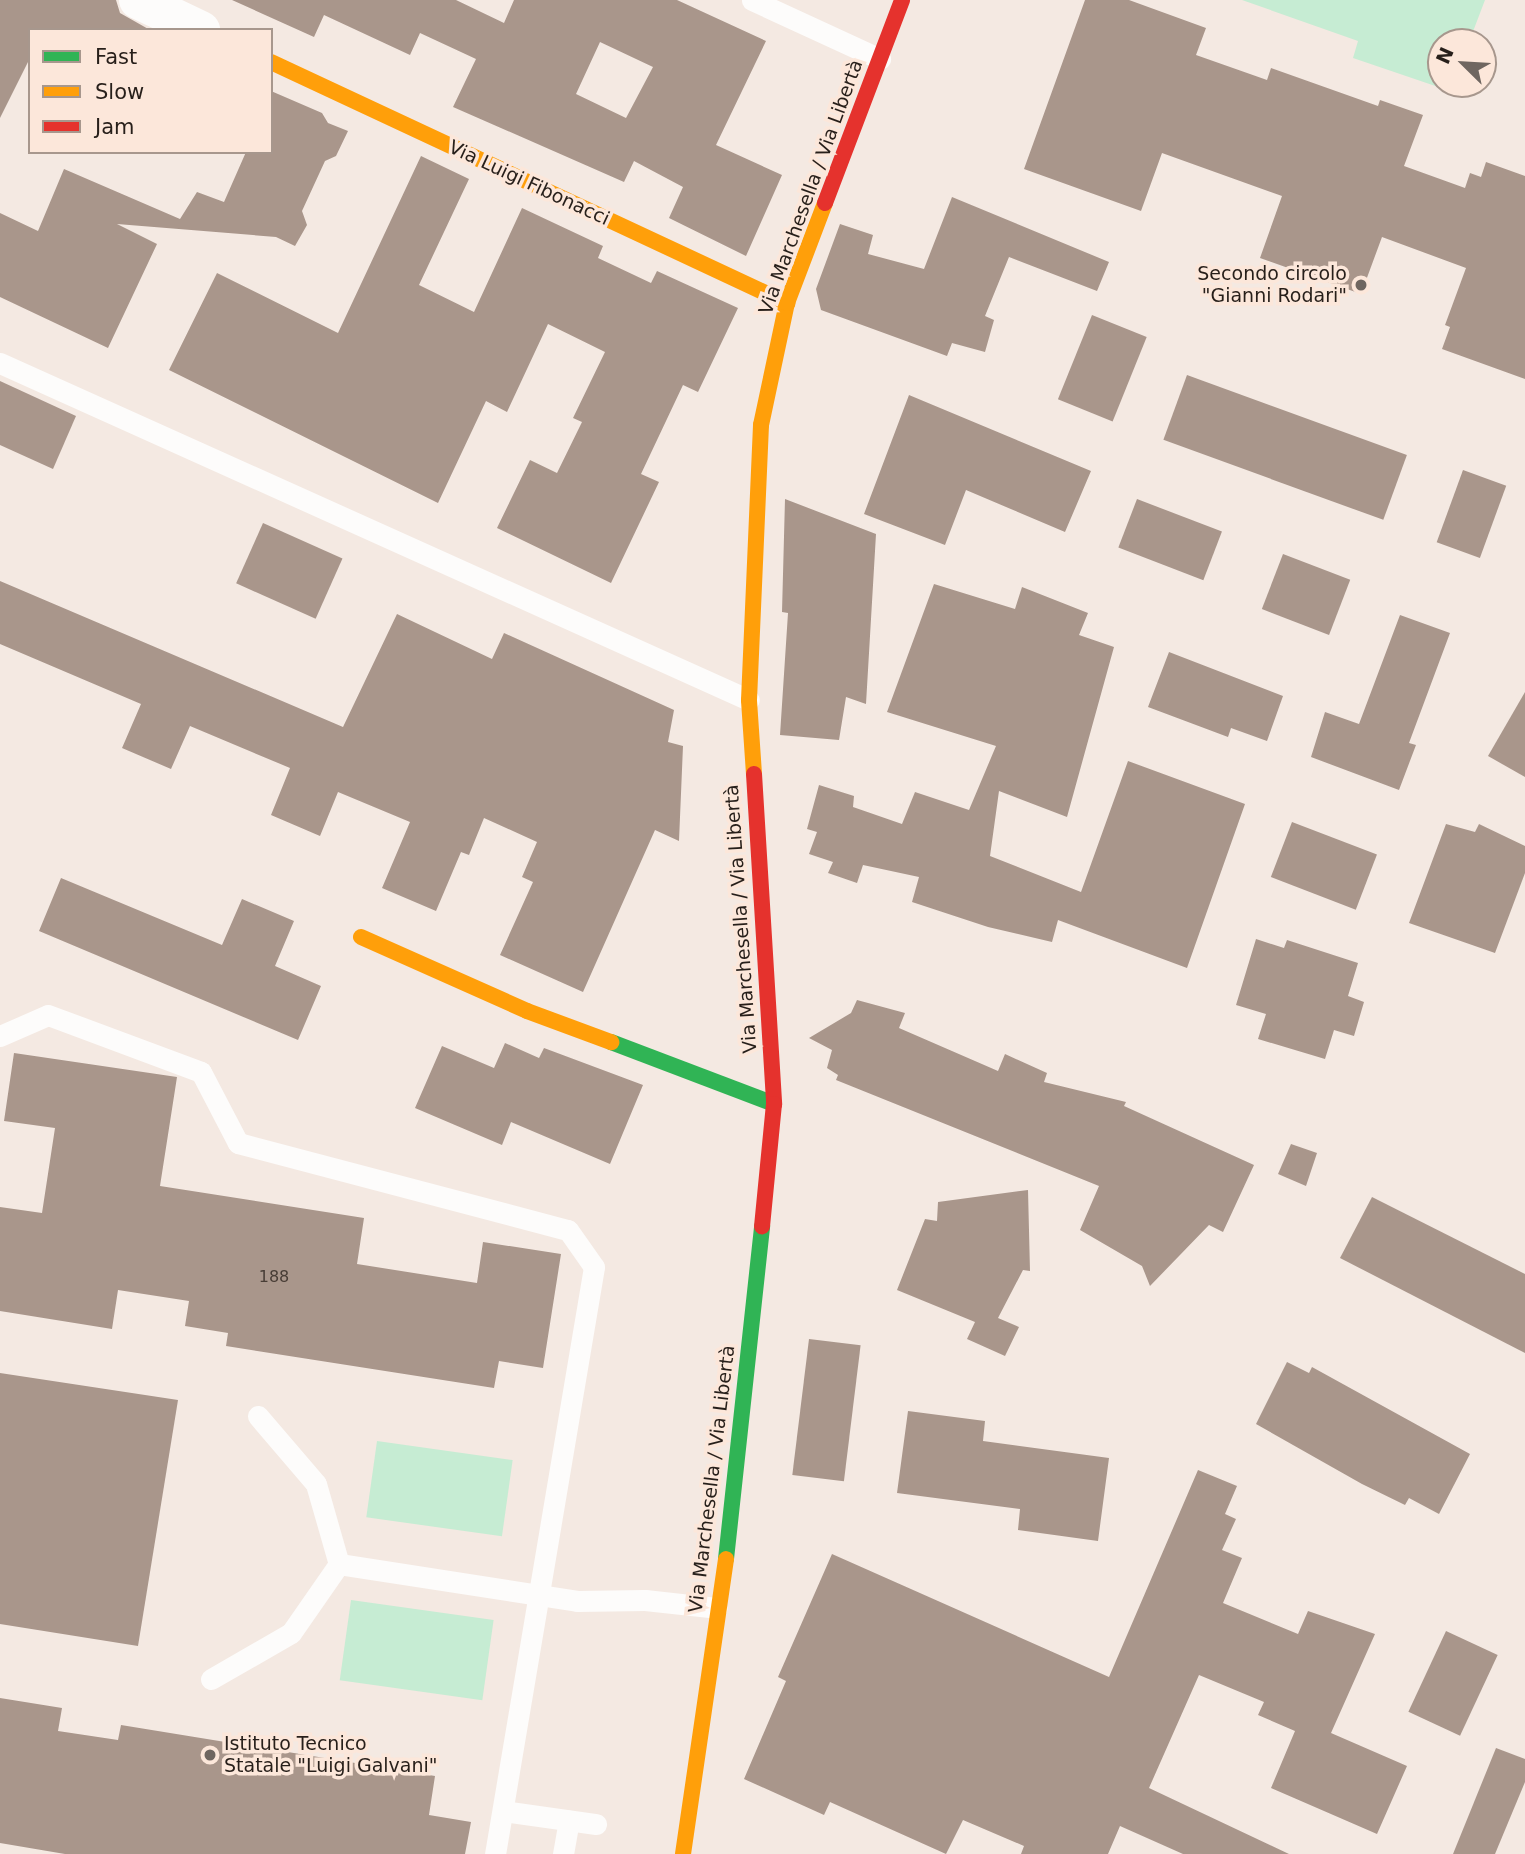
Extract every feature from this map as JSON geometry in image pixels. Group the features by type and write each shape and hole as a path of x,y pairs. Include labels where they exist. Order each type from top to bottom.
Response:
{"street":[{"name":"Via Marchesella / Via Libertà","path":"683,1854 734,1500 774,1104 748,700 761,425 786,303 902,0"},
{"name":"Via Luigi Fibonacci","path":"273,63 786,303"},
{"path":"360,937 527,1012 774,1104"}],"lane":[{"path":"752,0 880,59"},
{"path":"0,363 748,700"},
{"path":"0,1036 48,1015 201,1072 238,1143 568,1230 594,1267 542,1595 495,1854"},
{"path":"258,1416 316,1485 339,1564"},
{"path":"339,1564 542,1595 717,1608"},
{"path":"211,1679 291,1633 339,1564"},
{"path":"503,1811 596,1824"},
{"path":"563,1854 569,1821"}],"green space":[{"path":"1242,0 1485,0 1474,28 1427,28 1427,83 1353,58 1358,41"},
{"path":"377,1441 513,1460 502,1536 366,1517"},
{"name":"Istituto Tecnico Statale \"Luigi Galvani\"","path":"351,1600 494,1620 482,1700 340,1680"}],"building":[{"path":"0,0 116,0 120,13 146,28 28,28 28,62 0,118"},
{"path":"232,0 456,0 504,23 514,0 677,0 766,41 716,145 782,175 746,256 669,218 683,187 634,161 624,182 453,107 476,59 420,33 410,55 324,15 314,37","holes":["600,42 653,67 626,118 576,94"]},
{"path":"1085,0 1129,0 1206,28 1196,55 1267,80 1271,68 1378,106 1380,100 1423,115 1404,166 1465,188 1470,173 1481,177 1486,162 1525,176 1525,379 1442,349 1450,327 1445,325 1466,268 1382,237 1361,294 1260,258 1282,196 1162,153 1141,211 1024,169"},
{"path":"273,92 322,113 328,123 348,131 336,156 325,161 302,211 307,225 295,246 276,237 117,224 157,244 108,348 0,297 0,213 38,231 64,169 180,219 197,192 224,202 245,154 273,154"},
{"path":"421,156 469,179 419,285 474,312 522,208 603,246 598,258 651,283 657,271 738,308 698,392 683,385 641,474 659,482 611,583 497,528 530,460 557,473 582,422 573,418 605,352 548,324 507,412 486,401 438,503 169,370 217,273 338,333"},
{"path":"952,197 1109,262 1097,291 1009,257 985,316 994,320 985,352 952,343 947,356 821,310 816,289 840,224 873,235 868,254 924,269"},
{"path":"1092,315 1147,337 1113,421 1058,399"},
{"path":"1187,375 1407,455 1383,520 1163,440"},
{"path":"0,381 76,416 53,469 0,445"},
{"path":"909,395 1091,471 1065,532 966,490 945,545 864,514"},
{"path":"1463,470 1506,486 1480,558 1437,542"},
{"path":"785,499 876,534 866,704 846,697 839,740 780,735 788,613 782,612"},
{"path":"1137,499 1222,532 1203,580 1118,548"},
{"path":"263,523 342,558 316,619 236,583"},
{"path":"1283,554 1350,580 1329,635 1262,609"},
{"path":"0,581 343,727 397,614 492,659 504,633 674,710 668,742 683,746 679,841 655,830 583,992 500,955 533,882 522,877 537,842 484,818 469,855 461,852 436,911 382,888 410,822 338,792 320,836 271,815 290,768 190,726 171,769 122,748 141,704 0,644"},
{"path":"934,584 1015,609 1022,587 1088,613 1079,635 1114,647 1067,817 999,791 990,856 1081,892 1128,761 1245,804 1187,968 1058,920 1052,942 988,927 912,902 919,877 863,865 857,883 828,873 833,862 809,854 817,832 807,829 819,785 854,796 853,807 902,824 915,792 969,810 996,746 887,712"},
{"path":"1400,615 1450,633 1409,743 1416,745 1399,790 1311,757 1325,712 1359,724"},
{"path":"1169,652 1283,696 1267,741 1231,728 1228,737 1148,707"},
{"path":"1525,692 1525,777 1488,756"},
{"path":"1292,822 1377,855 1356,910 1271,877"},
{"path":"1446,824 1475,832 1479,824 1525,846 1525,873 1495,953 1409,923"},
{"path":"61,878 222,945 242,899 294,921 275,966 321,986 298,1040 39,931"},
{"path":"1256,939 1284,948 1287,940 1358,963 1348,996 1364,1002 1354,1036 1334,1030 1325,1059 1258,1039 1266,1014 1236,1005"},
{"path":"857,1000 905,1013 899,1028 998,1071 1005,1054 1047,1073 1044,1082 1126,1102 1124,1106 1254,1165 1223,1232 1209,1225 1150,1286 1142,1266 1080,1230 1099,1186 836,1080 838,1075 827,1068 832,1050 809,1038 851,1013"},
{"path":"505,1043 539,1058 544,1048 643,1085 610,1164 511,1122 502,1145 415,1108 442,1046 494,1068"},
{"path":"14,1053 177,1077 160,1186 364,1218 357,1264 477,1283 483,1242 561,1254 543,1368 499,1361 494,1388 226,1346 228,1333 185,1326 189,1301 118,1290 112,1329 0,1311 0,1207 42,1213 55,1128 4,1121"},
{"path":"1291,1144 1317,1153 1306,1186 1278,1174"},
{"path":"1028,1190 1030,1271 1023,1270 998,1318 1019,1327 1005,1356 967,1339 975,1322 897,1290 925,1219 937,1221 938,1202"},
{"path":"1372,1197 1525,1274 1525,1353 1340,1258"},
{"path":"809,1339 861,1345 844,1481 792,1475"},
{"path":"1287,1362 1309,1373 1312,1367 1470,1454 1439,1514 1409,1498 1405,1505 1362,1484 1256,1424"},
{"path":"0,1373 178,1400 138,1646 0,1624"},
{"path":"908,1411 985,1421 983,1441 1109,1458 1098,1541 1018,1530 1020,1509 897,1493"},
{"path":"1198,1470 1237,1486 1225,1514 1236,1519 1222,1550 1242,1558 1223,1603 1298,1634 1308,1611 1375,1634 1331,1733 1407,1766 1377,1834 1271,1788 1295,1731 1258,1715 1264,1702 1199,1675 1149,1788 1289,1854 1183,1854 1120,1826 1108,1854 1021,1854 1024,1846 963,1820 946,1854 830,1802 824,1815 744,1779 786,1681 778,1677 832,1554 1109,1677"},
{"path":"1446,1631 1498,1655 1460,1736 1408,1712"},
{"name":"Istituto Tecnico Statale \"Luigi Galvani\"","path":"0,1698 62,1708 58,1731 118,1740 121,1725 435,1776 429,1815 471,1822 465,1854 65,1854 0,1843"},
{"path":"1496,1748 1525,1759 1525,1782 1495,1854 1453,1854"}],"traffic: fast":[{"path":"611,1042 774,1104"},
{"path":"726,1559 762,1226"}],"traffic: slow":[{"path":"273,63 787,303"},
{"path":"754,774 749,700 761,425 787,303 825,203"},
{"path":"361,937 527,1011 611,1042"},
{"path":"683,1854 726,1559"}],"traffic: jam":[{"path":"825,203 902,0"},
{"path":"754,774 774,1104 762,1226"}],"place":[{"name":"Secondo circolo \"Gianni Rodari\"","path":"1361,285"},
{"name":"Istituto Tecnico Statale \"Luigi Galvani\"","path":"210,1755"}]}
